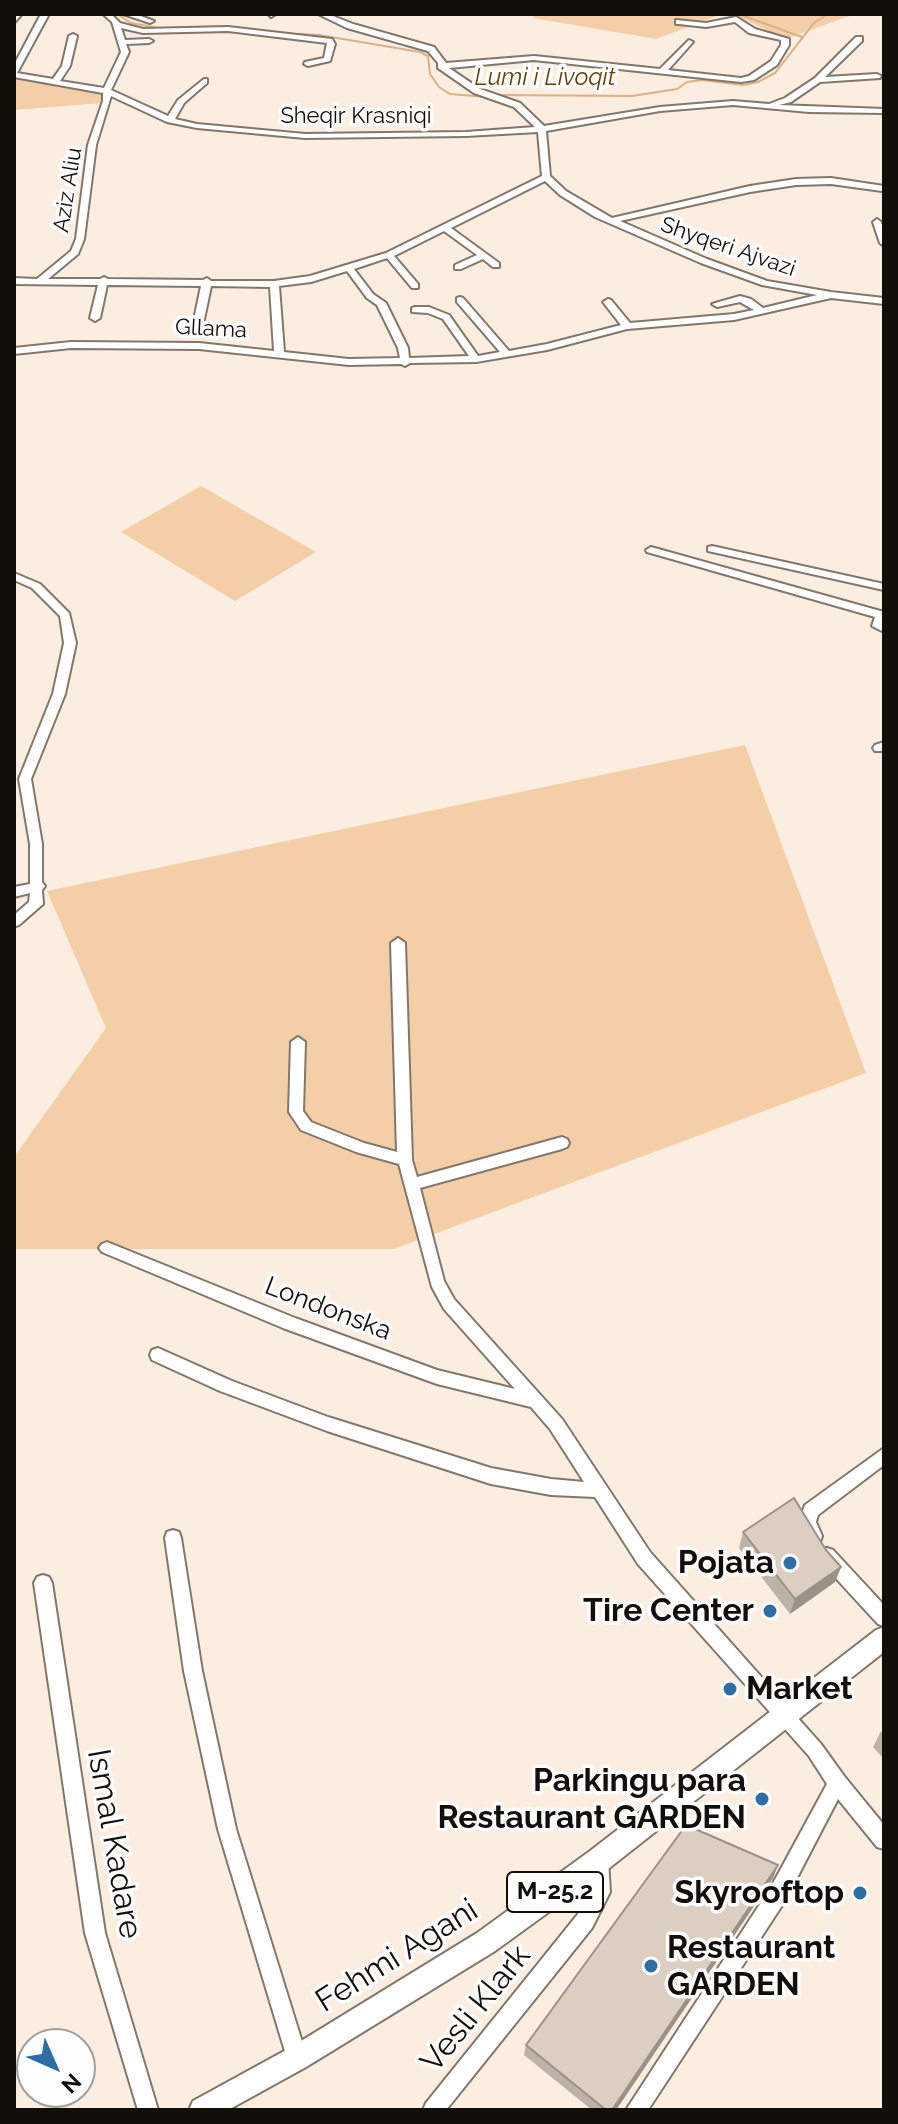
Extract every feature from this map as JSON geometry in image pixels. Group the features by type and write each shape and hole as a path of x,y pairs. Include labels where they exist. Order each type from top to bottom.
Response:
{"main road":[{"name":"Fehmi Agani","path":"202,2110 297,2058 486,1942 599,1860 884,1638"}],"street":[{"path":"14,21 18,14"},
{"path":"14,74 45,14"},
{"path":"107,14 117,25 124,42 149,41"},
{"path":"127,14 150,21"},
{"path":"14,281 274,284 311,279 389,255 546,177 542,129 526,112 477,91 441,66 431,49 350,26 322,14"},
{"path":"441,66 534,58 731,79 751,78 774,63 785,45 785,39 752,31 736,19 706,25 679,22"},
{"path":"117,25 153,31 228,29 329,41 327,59 308,64"},
{"path":"57,80 66,66 73,36"},
{"path":"769,106 788,100 818,80 859,39"},
{"name":"Aziz Aliu","path":"41,280 75,252 92,145 107,101 107,91 122,61 124,42"},
{"path":"663,71 689,42"},
{"name":"Sheqir Krasniqi","path":"14,74 107,91 170,120 240,132 305,136 466,134 542,129 660,109 733,103 809,110 884,111"},
{"path":"818,80 877,76"},
{"path":"170,120 181,102 204,81"},
{"name":"Shyqeri Ajvazi","path":"546,177 582,206 610,221 704,261 765,283 884,301"},
{"name":"Shyqeri Ajvazi","path":"610,221 737,191 796,182 831,181 882,188"},
{"path":"877,222 884,243"},
{"path":"444,227 496,265"},
{"path":"389,255 415,286"},
{"path":"458,267 483,256"},
{"path":"350,269 370,296 381,303 403,348 405,363"},
{"path":"95,318 104,280"},
{"path":"207,281 197,330 219,334"},
{"path":"274,284 279,354"},
{"name":"Gllama","path":"14,351 71,345 199,346 316,360 405,363 476,359 508,355 627,326 734,317 831,295"},
{"path":"717,304 740,299 761,311"},
{"path":"460,300 508,355"},
{"path":"608,302 627,326"},
{"path":"415,310 429,310 446,317 476,359"},
{"path":"712,549 884,587"},
{"path":"651,550 882,616 878,626 884,629"},
{"path":"14,576 36,586 65,615 70,643 59,694 25,779 39,886 36,904 14,922"},
{"path":"14,892 39,886"},
{"path":"398,943 405,1160 437,1282 449,1304 556,1424 644,1558 815,1750 837,1783 884,1840"},
{"path":"298,1042 296,1112 306,1126 361,1148 405,1160"},
{"path":"411,1185 562,1143"},
{"name":"Londonska","path":"107,1248 289,1323 437,1377 536,1401"},
{"path":"158,1355 226,1386 327,1424 476,1471 551,1487 598,1490"},
{"path":"884,1455 811,1510 807,1522 829,1558 884,1618"},
{"path":"173,1538 193,1671 227,1829 297,2058"},
{"name":"Ismal Kadare","path":"43,1583 95,1933 148,2110"},
{"path":"636,2110 778,1894 837,1783"},
{"name":"Vesli Klark","path":"433,2110 585,1921 600,1892 599,1860"}],"shaded area":[{"path":"535,14 723,14 656,39 533,18"},
{"path":"733,14 855,14 785,39"},
{"path":"14,78 73,85 104,93 103,103 14,110"},
{"path":"201,486 316,552 235,601 121,532"},
{"path":"745,745 866,1073 394,1249 14,1249 14,1157 106,1028 47,891"}],"building":[{"name":"Pojata","path":"794,1498 826,1550 841,1567 795,1599 743,1532"},
{"name":"Restaurant GARDEN","path":"686,1825 778,1865 612,2110 606,2110 526,2045"}],"waterway":[{"name":"Lumi i Livoqit","path":"117,14 131,23 164,29"},
{"path":"738,14 802,37"},
{"name":"Lumi i Livoqit","path":"496,95 632,96 677,89 687,82 702,80 743,85 758,82 775,73 814,23 828,14"},
{"name":"Lumi i Livoqit","path":"205,28 252,30"},
{"name":"Lumi i Livoqit","path":"276,33 319,35 420,52 428,56 430,74 439,87 450,94 487,97"}],"place":[{"name":"Pojata","path":"790,1563"},
{"name":"Tire Center","path":"770,1611"},
{"name":"Market","path":"730,1689"},
{"name":"Parkingu para Restaurant GARDEN","path":"762,1799"},
{"name":"Skyrooftop","path":"860,1893"},
{"name":"Restaurant GARDEN","path":"651,1966"}]}
